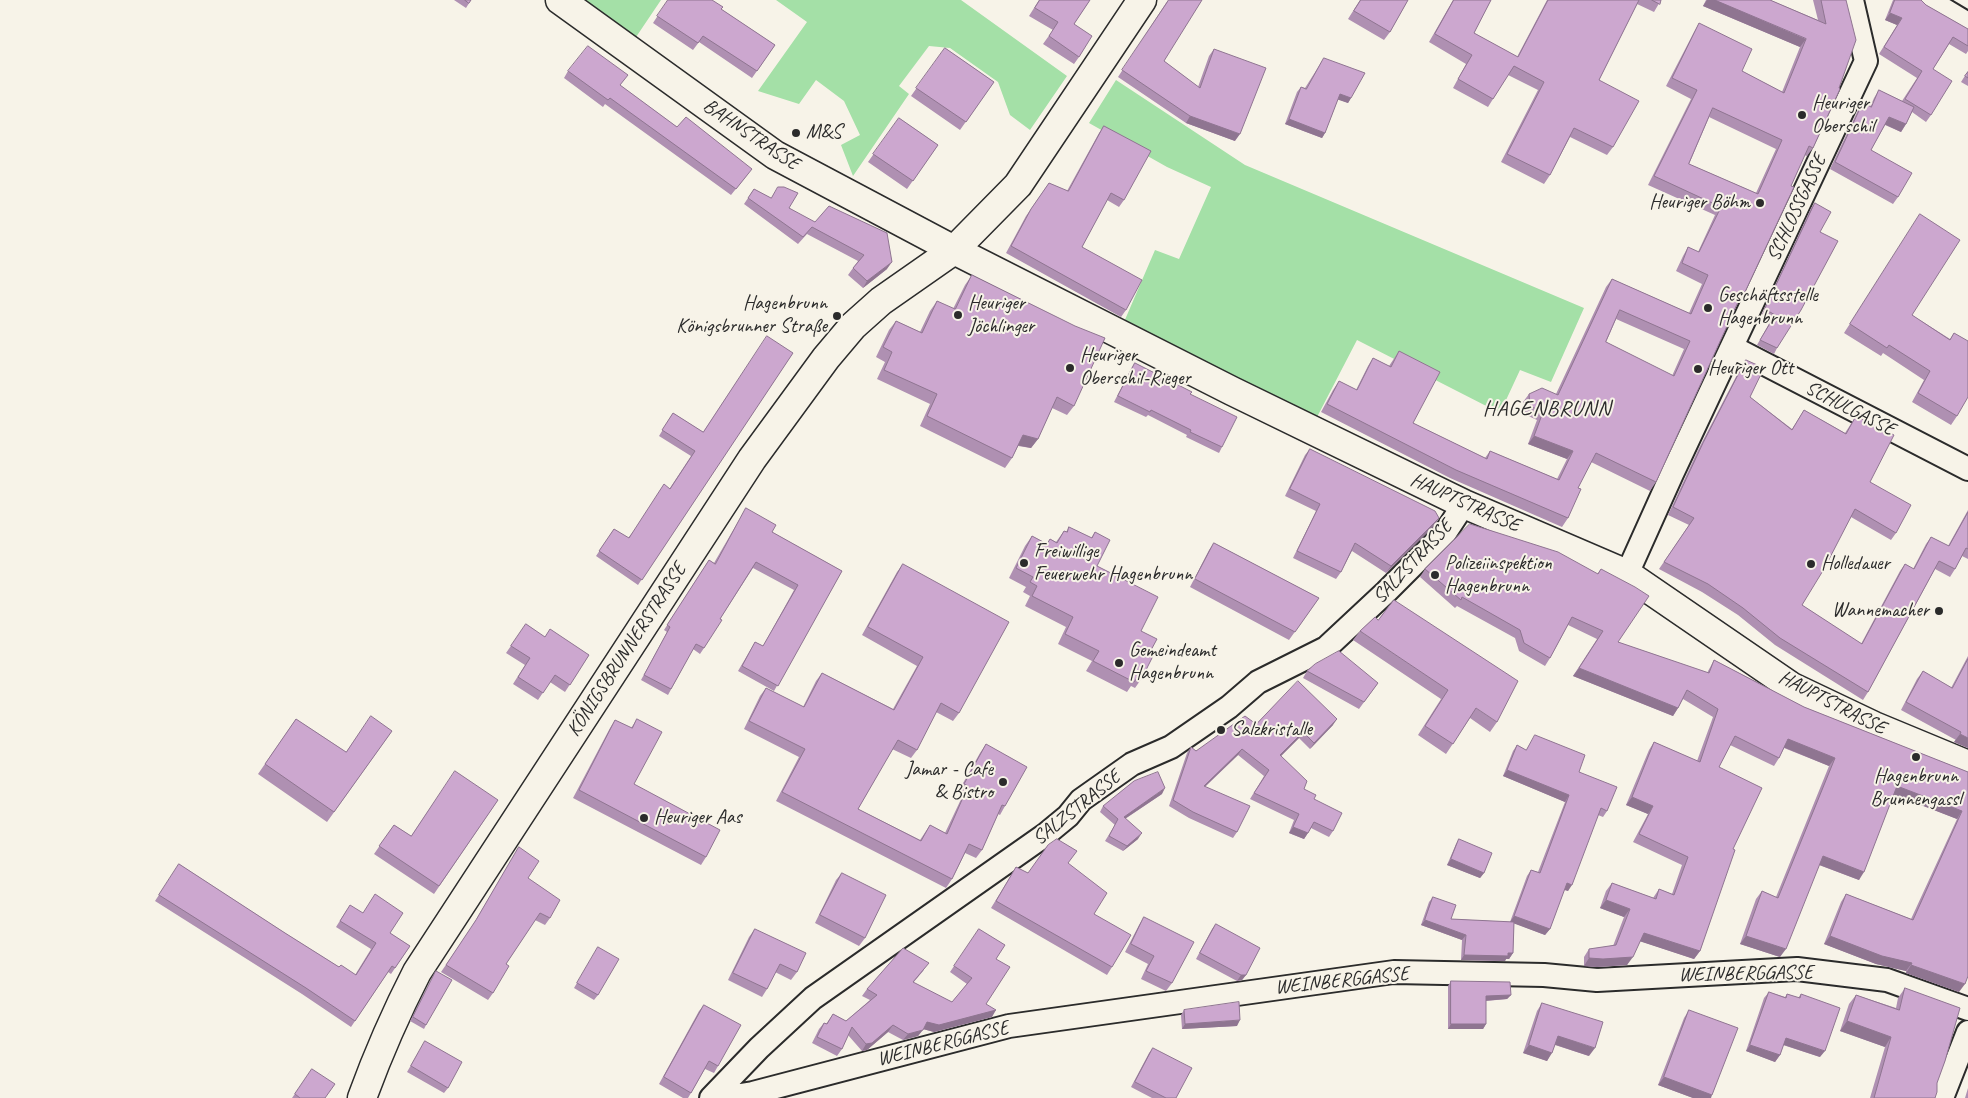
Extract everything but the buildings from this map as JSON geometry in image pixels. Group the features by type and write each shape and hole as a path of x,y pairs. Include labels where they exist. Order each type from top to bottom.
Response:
{"main road":[{"name":"BAHNSTRASSE","path":"560,0 774,155 954,250"},
{"name":"KÖNIGSBRUNNERSTRASSE","path":"362,1098 387,1034 417,972 752,459 826,358 854,326 881,301 954,250 1018,185 1142,0"},
{"name":"HAUPTSTRASSE","path":"954,250 1232,391 1464,504 1627,574 1792,687 1871,724 1968,765"}],"street":[{"name":"SCHLOSSGASSE","path":"1627,574 1866,61 1852,0"},
{"path":"1928,0 1968,24"},
{"name":"SCHULGASSE","path":"1732,347 1968,469"},
{"name":"SALZSTRASSE","path":"711,1098 759,1048 813,998 1045,835 1068,816 1081,800 1132,764 1171,747 1229,707 1258,682 1326,648 1445,533 1464,504"},
{"name":"WEINBERGGASSE","path":"722,1098 753,1094 1009,1026 1394,972 1544,974 1597,980 1796,969 1887,980 1968,1009"},
{"path":"1942,1098 1968,1032"}],"green space":[{"path":"573,0 661,0 632,43"},
{"path":"776,0 961,0 1067,76 1030,130 1010,115 998,82 950,48 929,46 899,86 909,94 853,176 841,145 860,135 844,101 816,80 799,104 758,91 807,22"},
{"path":"1116,80 1245,165 1584,308 1551,382 1520,370 1500,413 1357,340 1316,419 1124,322 1155,250 1179,259 1211,187 1167,167 1089,123"}],"place":[{"name":"Heuriger Oberschil","path":"1802,115"},
{"name":"M&S","path":"796,133"},
{"name":"Heuriger Böhm","path":"1760,203"},
{"name":"Geschäftsstelle Hagenbrunn","path":"1708,308"},
{"name":"Heuriger Jöchlinger","path":"958,315"},
{"name":"Hagenbrunn Königsbrunner Straße","path":"837,316"},
{"name":"Heuriger Oberschil-Rieger","path":"1070,368"},
{"name":"Heuriger Ott","path":"1698,369"},
{"name":"Freiwillige Feuerwehr Hagenbrunn","path":"1024,563"},
{"name":"Holledauer","path":"1811,564"},
{"name":"Polizeiinspektion Hagenbrunn","path":"1435,575"},
{"name":"Wannemacher","path":"1939,611"},
{"name":"Gemeindeamt Hagenbrunn","path":"1119,663"},
{"name":"Salzkristalle","path":"1221,730"},
{"name":"Hagenbrunn Brunnengassl","path":"1916,757"},
{"name":"Jamar - Cafe & Bistro","path":"1003,782"},
{"name":"Heuriger Aas","path":"644,818"}],"district":[{"name":"HAGENBRUNN","path":"1547,409"}]}
